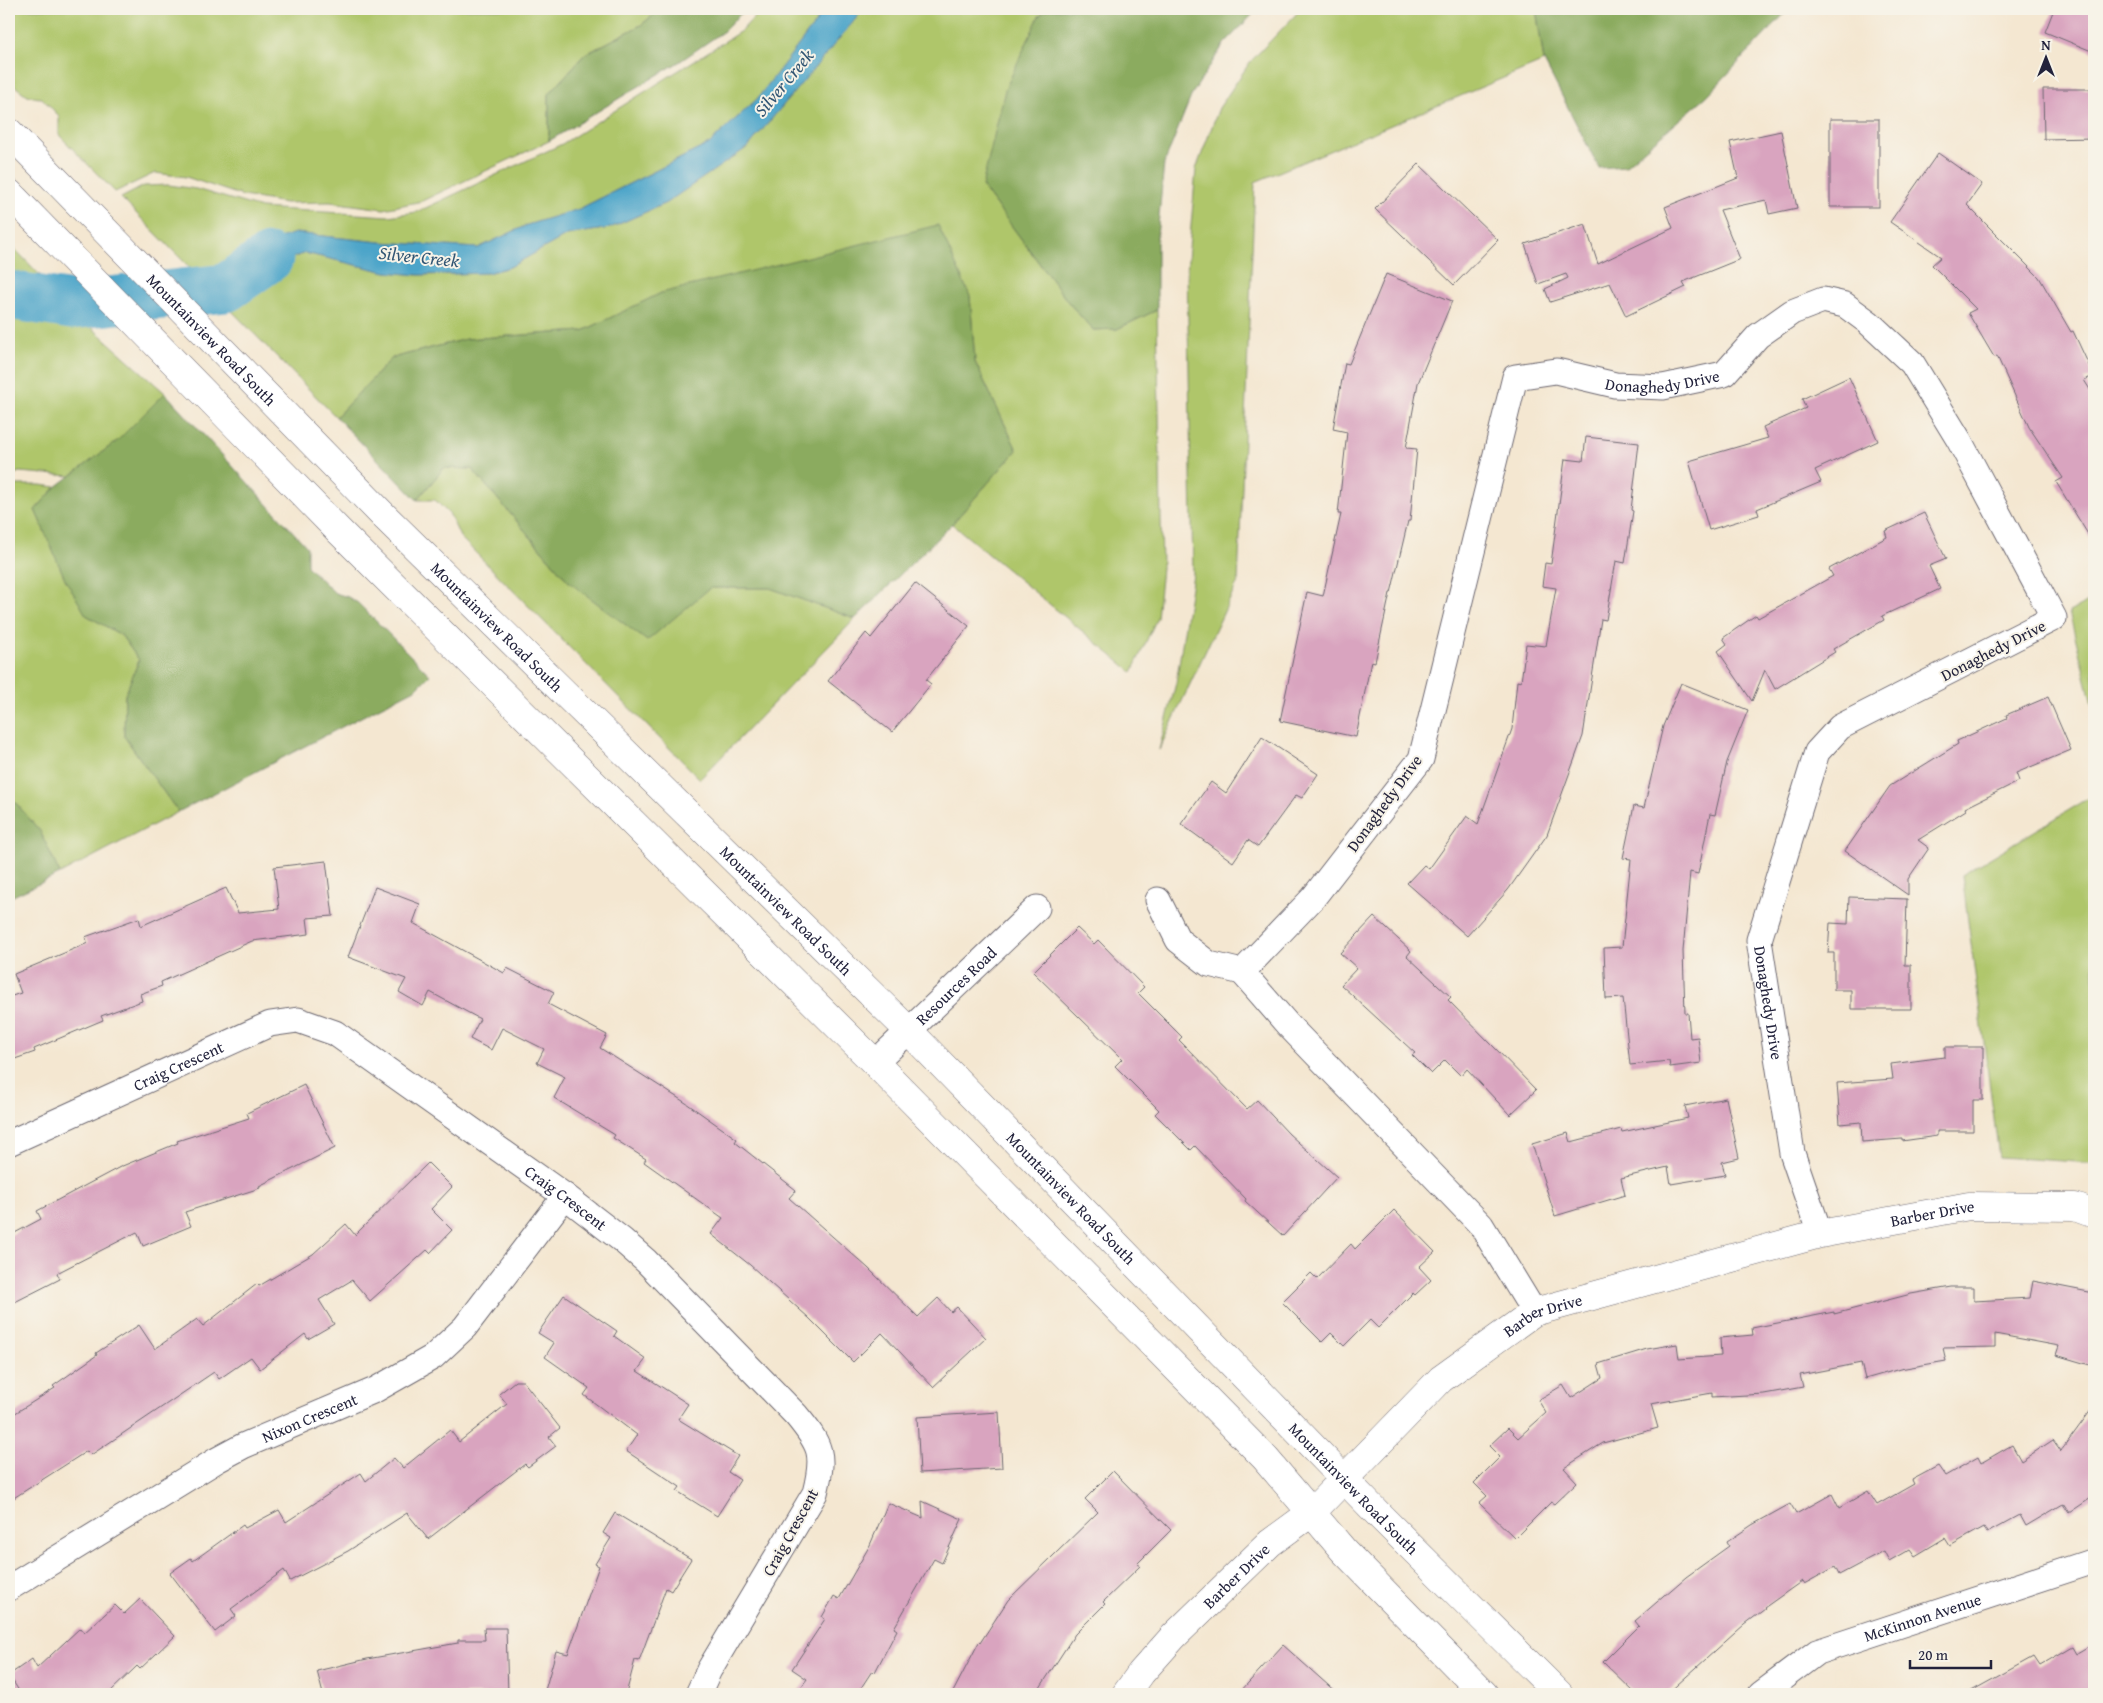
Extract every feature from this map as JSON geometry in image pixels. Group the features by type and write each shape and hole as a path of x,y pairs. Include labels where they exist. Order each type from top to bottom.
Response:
{"main road":[{"name":"Mountainview Road South","path":"18,142 381,513 908,1030 1344,1478 1559,1694"},
{"path":"9,193 340,532 875,1062 1265,1458 1344,1552 1484,1694"},
{"name":"Barber Drive","path":"1126,1694 1154,1658 1207,1604 1270,1543 1311,1513 1441,1379 1534,1312 1820,1234 1970,1206 2075,1207 2094,1214"}],"street":[{"name":"Donaghedy Drive","path":"1242,972 1313,898 1421,759 1515,377 1556,372 1615,385 1663,387 1724,374 1758,336 1792,312 1823,300 1845,305 1868,322 1912,363 1959,440 2054,618 1840,727 1817,752 1759,940 1792,1152 1820,1234"},
{"path":"1158,900 1178,940 1209,964 1242,972 1288,1026 1481,1225 1534,1312"},
{"name":"Resources Road","path":"875,1062 1037,908"},
{"name":"Craig Crescent","path":"9,1143 270,1024 298,1020 335,1033 565,1196 646,1261 796,1415 813,1435 820,1452 820,1473 814,1493 709,1670 698,1694"},
{"name":"Nixon Crescent","path":"9,1588 217,1460 251,1442 375,1390 433,1357 465,1327 565,1196"},
{"name":"McKinnon Avenue","path":"1761,1694 1817,1652 2094,1561"}],"green space":[{"path":"9,9 661,9 641,25 584,55 549,94 549,141 422,201 384,209 330,202 285,203 243,196 186,177 155,173 115,192 59,135 59,116 42,98 28,95 9,80"},
{"path":"661,9 745,9 724,31 679,62 549,141 549,94 584,55 641,25"},
{"path":"762,9 826,9 757,99 709,144 579,209 527,225 478,248 380,242 295,233 205,283 121,198 144,186 169,185 196,189 261,208 388,216 417,212 562,144 741,31"},
{"path":"864,9 1048,9 1039,16 982,186 1068,302 1093,330 1117,329 1157,310 1162,568 1157,618 1132,672 952,524 1017,450 975,362 970,296 662,293 583,331 466,339 392,358 336,417 227,306 270,272 292,258 305,253 386,272 419,275 487,273 510,267 567,235 610,228 666,203 748,147"},
{"path":"1048,9 1258,9 1224,44 1192,94 1164,164 1157,237 1157,310 1117,329 1093,330 1068,302 982,186 1005,90 1039,16"},
{"path":"1301,9 1536,9 1544,61 1255,182 1238,582 1159,750 1176,683 1193,574 1187,271 1196,169 1219,108 1250,62"},
{"path":"1536,9 1789,9 1707,96 1625,166 1599,168 1544,61"},
{"path":"938,225 970,296 975,362 1017,450 952,524 855,619 770,588 710,588 647,641 569,582 472,469 444,468 417,500 336,417 392,358 466,339 583,331 661,293"},
{"path":"9,243 66,302 9,293"},
{"path":"9,311 89,325 165,393 117,441 71,476 19,472 9,477"},
{"path":"165,393 307,547 307,566 335,593 348,597 358,603 430,675 417,688 178,812 124,736 125,695 139,660 121,635 86,615 65,579 35,510 56,487 117,441"},
{"path":"444,468 472,469 569,582 710,588 770,588 855,619 700,779 460,537 450,515 435,500 417,500"},
{"path":"15,485 56,487 35,510 86,615 121,635 139,660 125,695 124,736 178,812 60,874 40,831 9,795 9,489"},
{"path":"2094,599 2094,712 2069,612"},
{"path":"9,795 40,831 60,874 9,898"},
{"path":"2094,795 2094,1163 1999,1157 1962,875"}],"water":[{"path":"826,9 864,9 748,147 666,203 610,228 567,235 510,267 487,273 419,275 386,272 305,253 292,258 270,272 227,306 205,283 229,269 263,243 295,233 380,242 478,248 527,225 579,209 709,144 757,99"},
{"path":"9,293 66,302 89,325 9,311"}],"building":[{"path":"2054,9 2094,9 2094,52 2045,32"},
{"path":"2043,89 2094,89 2094,138 2044,139"},
{"path":"1830,119 1879,119 1879,207 1830,207"},
{"path":"1781,131 1797,208 1769,214 1766,200 1720,210 1740,259 1683,282 1686,287 1626,316 1610,283 1550,302 1545,289 1568,278 1566,274 1538,284 1525,244 1585,224 1598,264 1673,228 1665,207 1738,178 1730,142"},
{"path":"1938,153 1982,184 1967,205 2039,277 2071,332 2073,331 2094,376 2084,380 2094,396 2094,544 2056,482 2063,478 2029,427 1997,356 1994,357 1968,313 1976,309 1932,265 1941,257 1890,222"},
{"path":"1419,164 1498,240 1454,285 1375,209"},
{"path":"1386,274 1452,301 1418,383 1406,448 1417,449 1410,521 1408,521 1390,593 1375,662 1371,661 1356,737 1280,721 1307,592 1323,596 1341,514 1338,514 1347,432 1333,429 1345,363 1349,364"},
{"path":"1849,377 1878,441 1815,470 1821,482 1757,509 1759,515 1709,530 1689,461 1768,438 1763,427 1806,408 1802,399"},
{"path":"1586,437 1639,443 1631,510 1633,511 1625,563 1616,561 1606,620 1601,619 1583,736 1547,835 1508,890 1467,936 1407,883 1424,865 1429,869 1467,816 1478,824 1512,729 1517,681 1521,682 1526,644 1546,646 1556,588 1542,586 1545,563 1551,564 1565,459 1583,461"},
{"path":"1924,513 1946,559 1929,566 1940,589 1882,616 1884,620 1833,649 1835,652 1775,689 1765,670 1752,701 1718,651 1727,644 1723,638 1756,615 1758,618 1833,576 1829,569 1887,537 1885,531"},
{"path":"915,583 969,626 926,680 931,684 892,732 828,681 866,633 871,638"},
{"path":"1681,683 1748,710 1727,762 1715,815 1710,814 1698,874 1690,872 1683,951 1685,1013 1688,1013 1690,1038 1698,1037 1701,1063 1670,1067 1669,1061 1630,1065 1623,998 1606,999 1604,948 1622,947 1631,859 1623,858 1634,806 1644,808 1663,726"},
{"path":"2048,697 2071,750 2016,773 2019,781 1965,808 1966,810 1918,840 1929,848 1908,879 1908,895 1845,851 1890,786 1958,744 1957,741 2007,718 2006,715"},
{"path":"1262,737 1318,774 1302,798 1296,795 1258,847 1248,840 1233,862 1181,824 1211,782 1226,793"},
{"path":"326,861 333,916 307,918 309,934 252,941 161,982 162,986 140,994 142,1001 101,1016 103,1020 34,1049 35,1052 9,1061 9,997 21,993 14,974 88,943 85,937 139,918 141,926 226,888 238,913 279,909 274,867"},
{"path":"375,887 420,904 413,923 504,973 507,968 554,992 548,1004 607,1035 600,1048 686,1103 737,1139 735,1142 796,1190 789,1198 868,1268 918,1317 938,1298 951,1312 957,1307 986,1338 933,1387 882,1333 853,1362 809,1318 750,1265 711,1234 723,1218 644,1162 646,1159 613,1138 615,1135 554,1098 565,1077 537,1063 544,1049 502,1028 491,1050 470,1039 480,1019 430,992 423,1006 399,992 406,979 348,957"},
{"path":"1849,897 1907,899 1905,965 1911,965 1911,1009 1851,1009 1851,990 1834,990 1834,953 1828,953 1830,923 1848,924"},
{"path":"1374,917 1411,951 1407,956 1451,997 1448,1000 1536,1090 1510,1115 1467,1069 1461,1076 1445,1060 1431,1074 1412,1055 1415,1053 1341,985 1357,968 1340,953"},
{"path":"1077,928 1094,944 1098,940 1144,987 1138,993 1182,1037 1179,1040 1247,1109 1257,1100 1289,1134 1337,1177 1283,1236 1245,1201 1246,1199 1195,1146 1191,1150 1155,1114 1159,1110 1115,1066 1122,1059 1033,972"},
{"path":"1945,1047 1983,1047 1983,1100 1973,1100 1973,1131 1937,1131 1937,1136 1902,1141 1902,1139 1862,1142 1861,1122 1840,1124 1837,1083 1893,1079 1891,1064 1945,1057"},
{"path":"304,1085 335,1148 259,1186 260,1188 185,1212 191,1226 143,1246 137,1232 57,1273 60,1279 9,1305 9,1236 41,1219 37,1211 120,1167 178,1143 177,1141 249,1118 247,1113"},
{"path":"1726,1098 1739,1158 1722,1162 1725,1175 1671,1184 1668,1167 1621,1178 1625,1195 1555,1216 1532,1144 1568,1133 1571,1142 1621,1129 1622,1132 1688,1118 1685,1106"},
{"path":"428,1163 452,1187 431,1209 452,1230 430,1253 427,1250 370,1301 352,1280 319,1300 334,1324 308,1339 305,1334 260,1369 251,1357 219,1379 214,1372 91,1455 87,1451 9,1501 9,1417 55,1388 53,1386 97,1355 96,1353 139,1325 155,1349 197,1319 203,1326 257,1284 259,1286 313,1254 346,1224 355,1235"},
{"path":"1394,1210 1435,1252 1419,1267 1431,1280 1415,1295 1413,1293 1378,1328 1370,1320 1344,1346 1331,1333 1322,1342 1282,1302 1311,1273 1317,1279 1351,1244 1355,1249"},
{"path":"2033,1281 2094,1293 2094,1351 2090,1365 2056,1355 2059,1346 1995,1334 1995,1347 1943,1348 1946,1361 1900,1369 1865,1379 1861,1363 1800,1375 1803,1387 1764,1394 1712,1397 1712,1393 1651,1404 1658,1428 1603,1443 1564,1468 1577,1482 1554,1504 1551,1502 1515,1538 1479,1503 1487,1496 1474,1483 1500,1457 1489,1446 1508,1428 1518,1438 1546,1413 1538,1400 1563,1385 1571,1398 1602,1378 1598,1364 1647,1349 1677,1344 1679,1359 1721,1356 1720,1338 1753,1335 1752,1328 1834,1312 1834,1314 1911,1294 1951,1287 1974,1287 1974,1301 2030,1298"},
{"path":"564,1295 617,1331 614,1336 646,1359 637,1371 688,1404 678,1419 738,1456 728,1472 740,1480 717,1516 677,1491 680,1487 626,1451 637,1435 584,1395 589,1388 545,1357 554,1343 538,1333"},
{"path":"515,1381 523,1381 560,1428 549,1437 556,1446 528,1467 525,1464 428,1539 407,1513 348,1551 290,1581 284,1570 231,1609 236,1616 215,1632 170,1573 191,1558 193,1561 243,1525 245,1528 279,1510 286,1522 361,1473 366,1481 394,1458 403,1468 450,1430 459,1442 507,1404 499,1394"},
{"path":"2094,1406 2094,1496 2069,1513 2063,1504 2026,1526 2020,1515 1987,1533 1984,1527 1950,1546 1945,1538 1915,1556 1910,1549 1889,1561 1884,1551 1839,1575 1835,1567 1804,1584 1802,1581 1764,1608 1667,1694 1636,1694 1603,1662 1639,1626 1635,1621 1686,1577 1729,1546 1727,1542 1752,1525 1790,1504 1796,1514 1832,1494 1839,1508 1868,1491 1877,1505 1914,1484 1912,1480 1938,1466 1945,1476 1978,1457 1981,1463 2012,1445 2021,1461 2053,1440 2061,1451"},
{"path":"999,1412 1002,1468 920,1473 917,1417"},
{"path":"1113,1471 1171,1530 1137,1564 1140,1566 1103,1602 1105,1604 1075,1634 1036,1694 952,1694 979,1642 1008,1600 1098,1512 1085,1499"},
{"path":"922,1501 962,1519 942,1563 934,1559 894,1628 897,1630 875,1672 872,1671 857,1694 796,1694 807,1679 792,1669 825,1619 822,1617 834,1596 839,1599 870,1545 888,1503 923,1518"},
{"path":"615,1513 691,1559 671,1591 666,1588 639,1661 635,1660 626,1694 544,1694 556,1651 568,1654 599,1566 595,1564 611,1538 603,1533"},
{"path":"140,1599 175,1636 140,1669 137,1666 108,1694 21,1694 9,1675 32,1659 37,1668 80,1628 84,1633 115,1605 124,1614"},
{"path":"484,1628 506,1628 508,1694 323,1694 317,1671 367,1659 458,1643 458,1640 485,1640"},
{"path":"2094,1643 2094,1694 1966,1694 2033,1657 2039,1666 2073,1646 2077,1653"},
{"path":"1283,1645 1338,1694 1238,1694"}],"waterway":[{"name":"Silver Creek","path":"9,295 72,305 226,288 269,258"}]}
